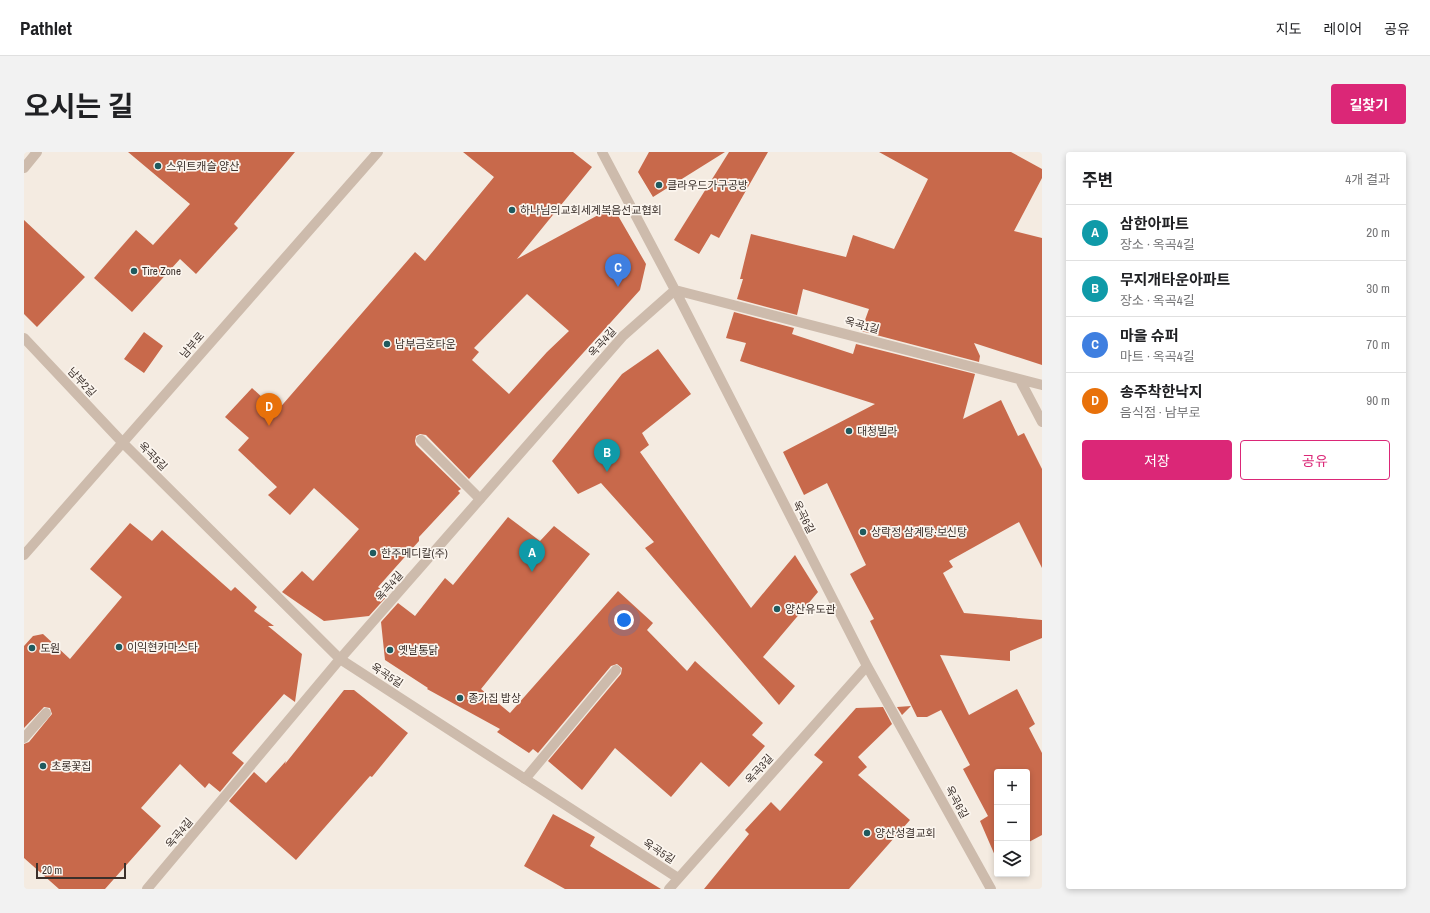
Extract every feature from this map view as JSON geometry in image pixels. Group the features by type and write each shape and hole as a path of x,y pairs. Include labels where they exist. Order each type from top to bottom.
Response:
{"street":[{"path":"24,168 37,152"},
{"name":"남부로","path":"24,555 378,152"},
{"name":"옥곡6길","path":"602,152 675,290 867,666 991,889"},
{"name":"옥곡1길","path":"675,290 1042,385"},
{"name":"옥곡4길","path":"147,889 340,659 623,336 675,290"},
{"name":"남부2길","path":"24,338 122,442"},
{"path":"1020,380 1042,422"},
{"path":"421,440 480,499"},
{"name":"옥곡5길","path":"122,442 340,659 678,878"},
{"name":"옥곡3길","path":"669,889 867,666"},
{"path":"525,779 616,670"},
{"path":"24,738 46,713"}],"building":[{"path":"128,152 295,152 234,224 238,228 196,274 180,259 132,312 94,278 136,230 153,245 190,204"},
{"path":"463,152 573,152 592,167 517,259 613,207 646,264 640,290 469,479 426,435 420,434 416,436 416,445 461,489 458,491 460,493 419,537 419,541 378,587 388,595 369,616 324,621 282,592 302,571 313,581 359,529 314,488 290,515 268,495 277,487 238,450 249,438 225,417 252,388 277,411 415,252 425,261 494,177","holes":["527,294 569,331 547,352 509,394 472,360 479,352 474,348"]},
{"name":"클라우드가구공방","path":"649,152 725,152 653,197 638,172"},
{"path":"729,152 768,152 719,238 711,234 699,254 674,240"},
{"path":"879,152 1011,152 1042,169 1042,178 1014,231 1042,238 1042,365 974,343 980,356 979,362 861,331 869,309 803,289 797,315 737,299 743,279 740,279 751,234 846,257 853,235 894,249 928,179"},
{"path":"24,220 85,277 37,327 24,314"},
{"path":"734,312 794,328 792,334 853,354 856,344 975,374 963,419 1001,400 1018,436 1024,433 1042,469 1042,568 1019,522 949,561 953,567 943,573 964,613 1042,620 1042,638 1010,651 1010,661 940,655 969,715 1017,689 1035,724 1029,728 1042,753 1042,835 1030,841 1030,769 994,769 994,853 980,821 988,816 963,769 970,765 941,710 927,717 917,717 870,621 874,619 850,574 866,565 827,483 804,495 783,452 875,404 740,361 746,343 726,338"},
{"path":"144,332 163,346 144,373 124,359"},
{"path":"658,349 691,394 642,433 649,445 640,452 751,608 795,555 818,592 763,657 795,686 779,705 645,548 654,542 601,483 578,494 552,461 622,374"},
{"path":"508,517 540,541 554,526 590,554 481,689 510,713 618,591 653,623 647,630 687,671 695,661 763,723 752,735 765,746 729,787 701,762 671,797 615,748 582,790 548,761 621,674 622,668 617,664 611,666 538,753 533,749 529,753 497,732 500,729 427,689 428,688 385,660 381,622 398,603 415,616 445,578 453,585"},
{"path":"130,523 152,541 162,530 231,591 235,587 257,607 254,611 274,626 268,626 302,654 295,702 284,694 232,753 244,763 220,792 209,783 205,788 180,764 141,808 161,826 105,889 59,889 24,858 24,744 29,742 52,714 50,708 44,707 24,728 24,646 33,636 43,634 70,659 122,597 90,569"},
{"path":"344,690 354,690 408,733 372,777 370,776 296,860 229,801 254,772 266,783 286,761 285,764"},
{"path":"911,706 902,715 897,707"},
{"path":"883,707 892,724 858,757 867,767 858,775 910,820 849,889 704,889 749,834 745,830 771,802 780,811 823,762 814,755 856,708"},
{"path":"553,814 595,837 590,846 661,889 565,889 524,866"}],"place":[{"name":"스위트캐슬 양산","path":"158,166"},
{"name":"클라우드가구공방","path":"659,185"},
{"name":"하나님의교회세계복음선교협회","path":"512,210"},
{"name":"Tire Zone","path":"134,271"},
{"name":"마을 슈퍼","path":"618,287"},
{"name":"남부금호타운","path":"387,344"},
{"name":"송주착한낙지","path":"269,426"},
{"name":"대청빌라","path":"849,431"},
{"name":"무지개타운아파트","path":"607,472"},
{"name":"상락정 삼계탕·보신탕","path":"863,532"},
{"name":"한주메디칼(주)","path":"373,553"},
{"name":"삼한아파트","path":"532,572"},
{"name":"양산유도관","path":"777,609"},
{"name":"이익현카마스타","path":"119,647"},
{"name":"도원","path":"32,648"},
{"name":"옛날통닭","path":"390,650"},
{"name":"종가집 밥상","path":"460,698"},
{"name":"초롱꽃집","path":"43,766"},
{"name":"양산성결교회","path":"867,833"}]}
